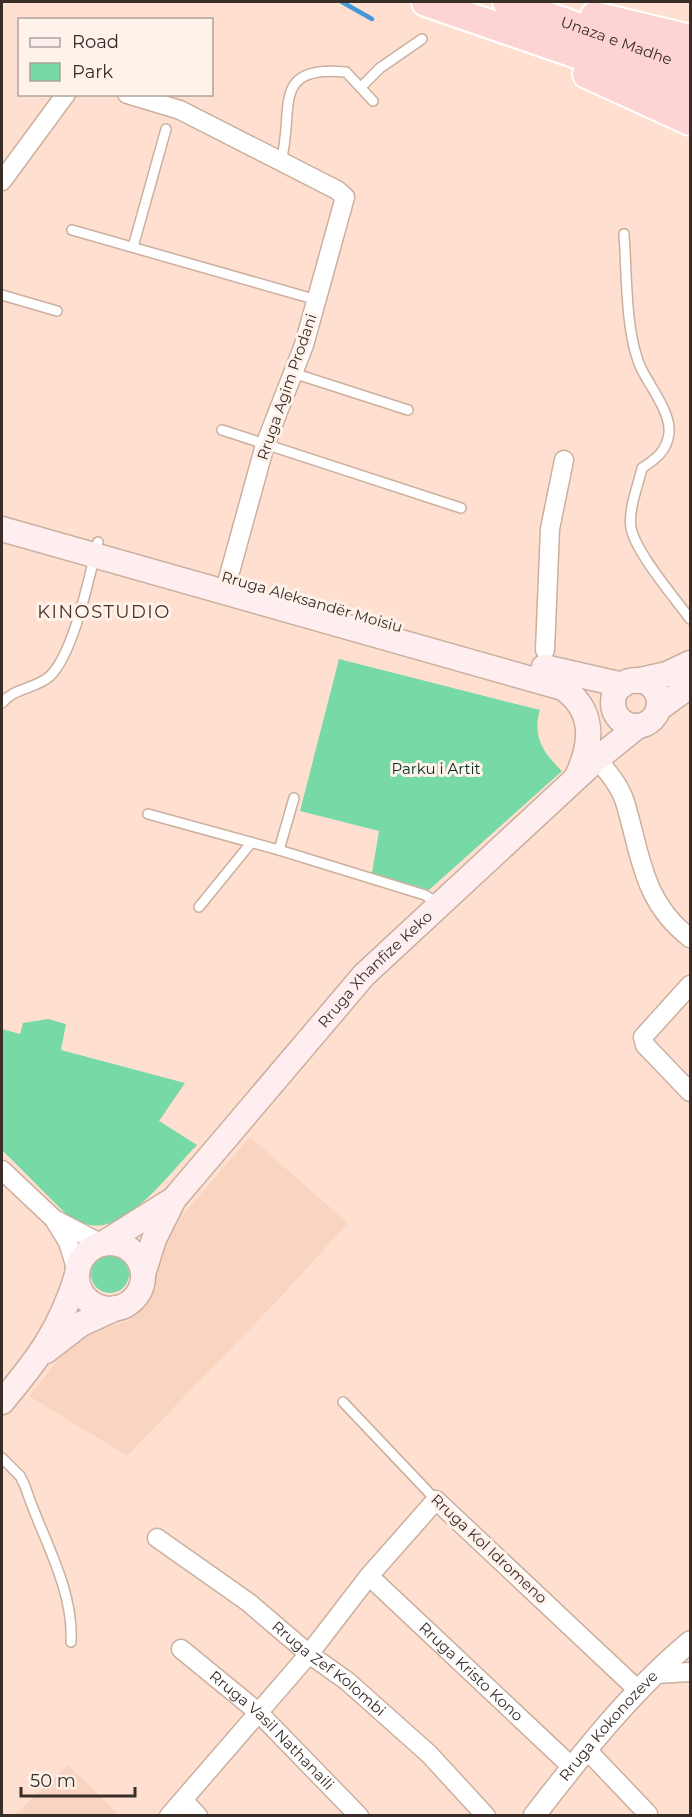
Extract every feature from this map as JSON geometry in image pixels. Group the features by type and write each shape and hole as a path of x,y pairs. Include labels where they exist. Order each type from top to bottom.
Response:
{"highway":[{"name":"Unaza e Madhe","path":"507,2 690,67"},
{"path":"532,2 690,39"},
{"name":"Unaza e Madhe","path":"436,5 690,93"},
{"path":"436,5 690,121"}],"main road":[{"name":"Rruga Aleksandër Moisiu","path":"2,514 96,549 118,561 563,688"},
{"name":"Rruga Aleksandër Moisiu","path":"2,529 228,579 581,677 622,696"},
{"path":"563,688 597,696 622,696 690,663"},
{"path":"597,759 622,696 644,682 655,691 658,709"},
{"path":"563,688 582,705 588,722 588,745 575,780"},
{"path":"622,696 629,725 638,726 647,724 658,709 688,691"},
{"name":"Rruga Xhanfize Keko","path":"143,1275 154,1239 174,1199 364,975 597,759 638,726"},
{"name":"Rruga Xhanfize Keko","path":"103,1244 174,1199"},
{"path":"2,1401 42,1354 81,1324 132,1299 142,1284 143,1275 141,1265 130,1250 123,1245 103,1244 85,1254 64,1311 42,1354"},
{"path":"77,1273 82,1294 89,1301 106,1308 116,1308"}],"street":[{"path":"2,181 65,96"},
{"name":"Rruga Agim Prodani","path":"134,96 180,110 337,190 345,197 317,300 293,373 265,445 228,579"},
{"path":"545,650 550,529 564,460"},
{"path":"597,759 624,801 639,863 660,908 690,938"},
{"path":"690,986 643,1037 645,1045 690,1092"},
{"path":"2,1170 54,1219 68,1242 77,1273"},
{"path":"54,1219 103,1244"},
{"path":"169,1815 309,1654 369,1576 436,1500"},
{"name":"Rruga Kol Idromeno","path":"436,1500 639,1691"},
{"name":"Rruga Zef Kolombi","path":"157,1538 248,1602 309,1654 347,1681 429,1754 486,1815"},
{"name":"Rruga Kristo Kono","path":"369,1576 572,1767"},
{"name":"Rruga Kokonozeve","path":"534,1815 572,1767 639,1691 690,1642"},
{"name":"Rruga Vasil Nathanaili","path":"181,1649 258,1712 359,1815"},
{"path":"656,1674 690,1672"},
{"path":"587,1750 648,1814 646,1815"},
{"path":"183,1800 198,1815"}],"lane":[{"path":"361,87 380,69 422,39"},
{"path":"281,161 287,133 288,99 292,85 300,76 317,72 346,72 373,101"},
{"path":"133,247 165,129"},
{"path":"72,230 317,300"},
{"path":"624,234 634,353 666,417 669,431 666,445 660,456 642,468 631,515 631,528 636,543 690,620"},
{"path":"2,295 57,311"},
{"path":"293,373 408,410"},
{"path":"222,430 461,508"},
{"path":"2,703 13,694 46,680 66,656 96,549"},
{"path":"279,850 294,798"},
{"path":"148,814 279,850 425,895 440,906"},
{"path":"199,907 251,843"},
{"name":"Rruga Kol Idromeno","path":"344,1402 436,1500"},
{"path":"2,1458 20,1476 25,1486 66,1594 72,1621 70,1642"}],"shaded area":[{"path":"250,1137 348,1223 277,1301 127,1456 29,1396 72,1343 91,1330 126,1322 145,1307 156,1288 155,1259 162,1239"},
{"path":"68,1765 119,1815 12,1815 20,1810"}],"green space":[{"name":"Parku i Artit","path":"339,659 540,710 538,736 549,758 562,771 429,890 372,873 379,831 300,811"},
{"path":"48,1019 66,1024 61,1050 185,1083 159,1121 197,1145 154,1192 129,1213 116,1221 103,1225 90,1225 71,1219 2,1150 2,1029 20,1034 23,1023"},
{"path":"110,1255 123,1261 129,1274 123,1287 110,1293 97,1287 91,1274 97,1261"}],"waterway":[{"path":"342,2 372,19"}],"district":[{"name":"KINOSTUDIO","path":"104,612"}]}
